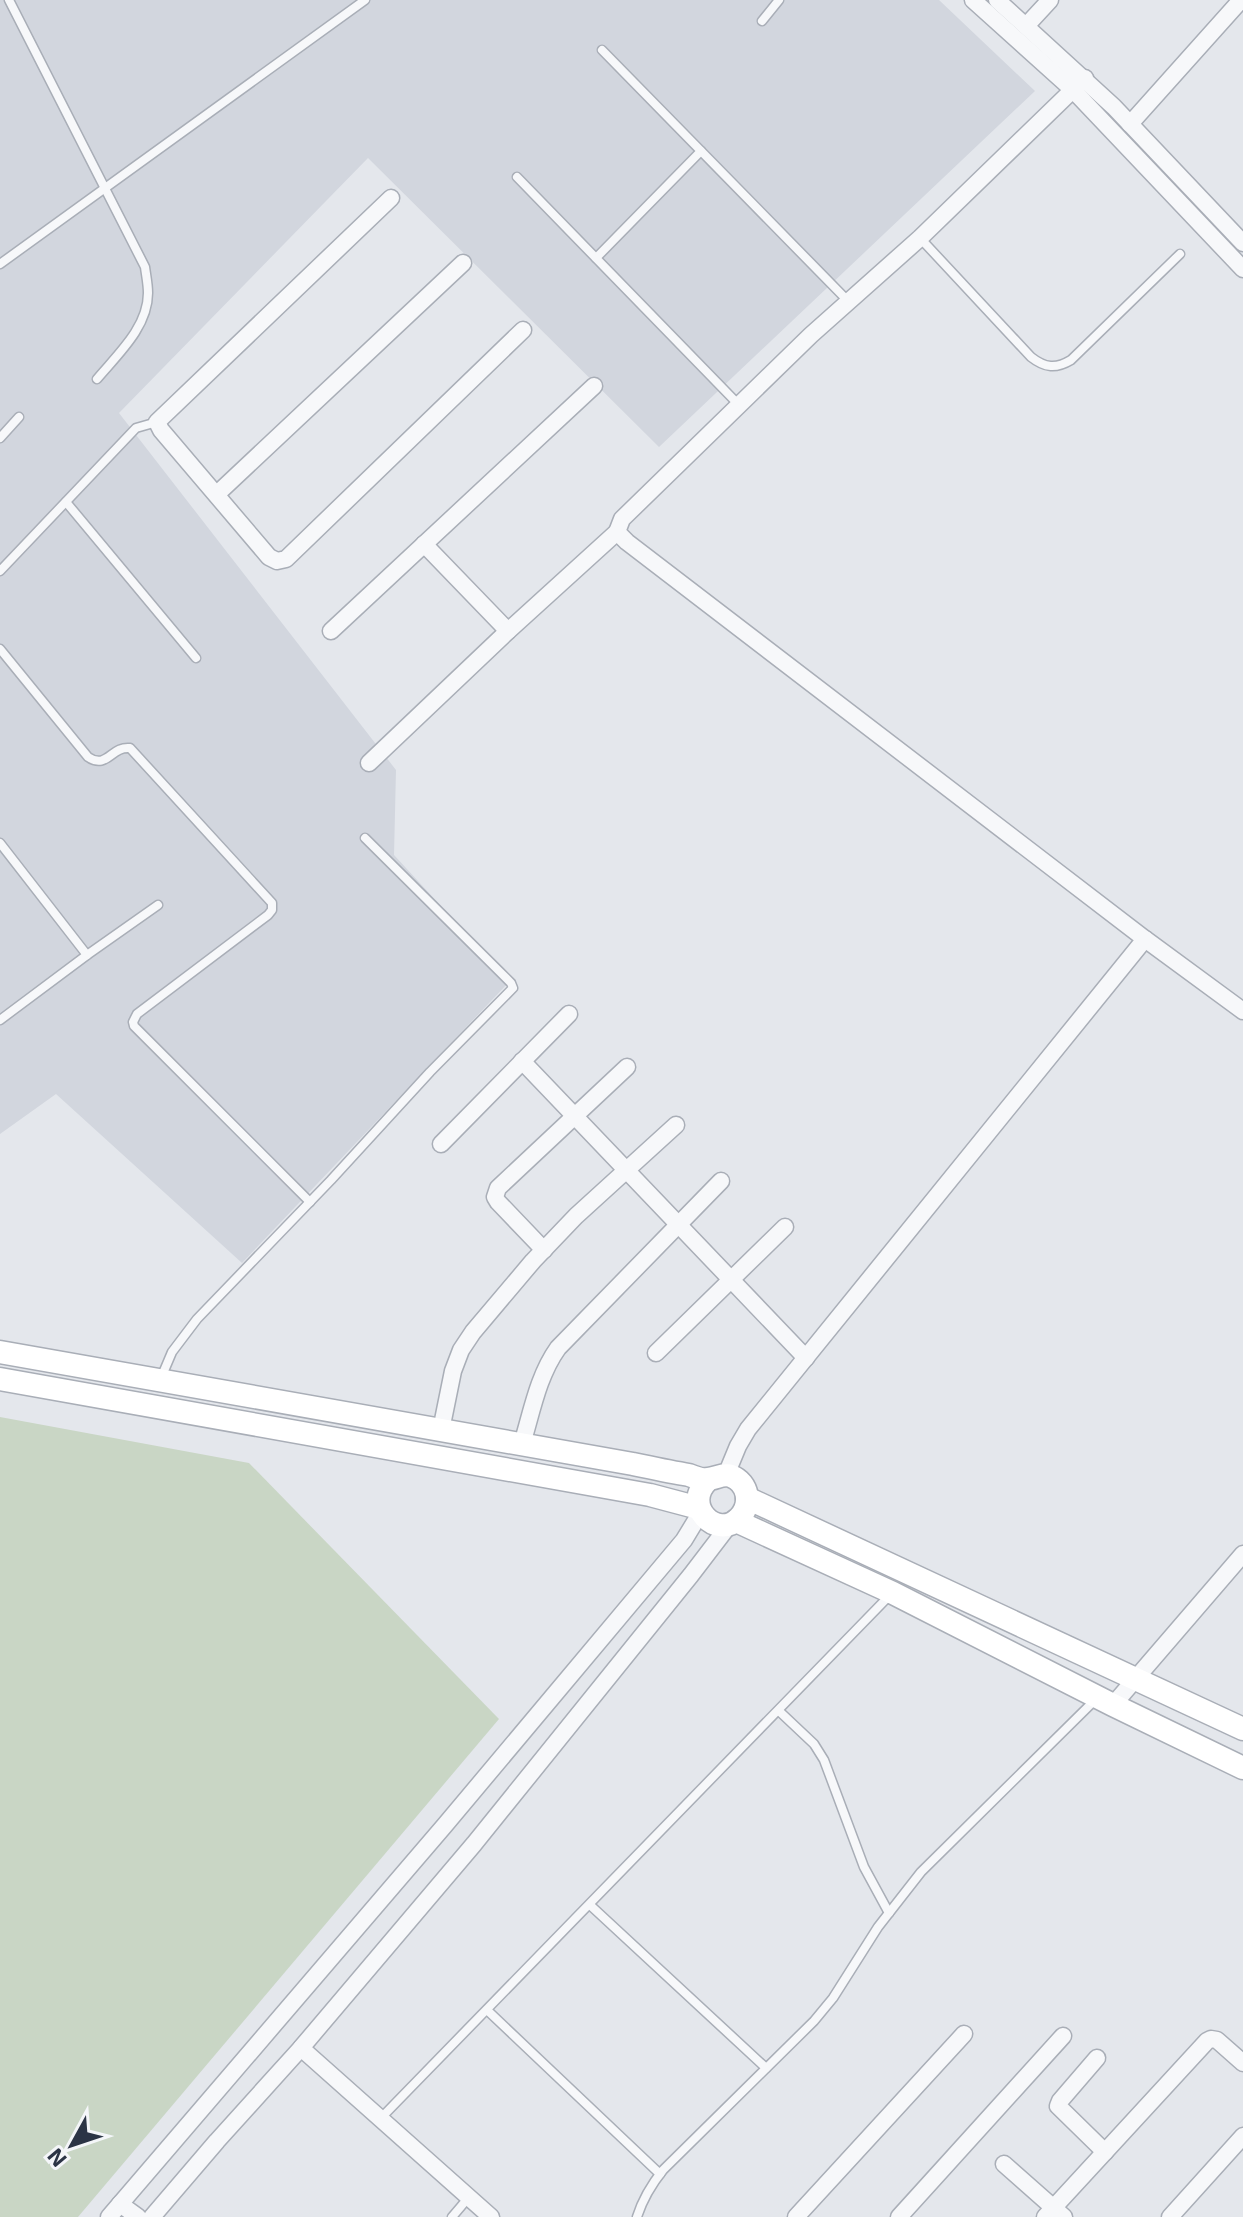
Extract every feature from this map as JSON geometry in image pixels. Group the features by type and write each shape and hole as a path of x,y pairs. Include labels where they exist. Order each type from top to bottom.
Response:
{"main road":[{"path":"0,1352 738,1480 747,1498 745,1511 733,1522 718,1525 709,1521 700,1510 698,1493 717,1478"},
{"path":"0,1379 650,1495 700,1510"},
{"path":"747,1498 1243,1729"},
{"path":"733,1522 893,1593 1243,1768"}],"street":[{"path":"973,0 1130,124 1243,243"},
{"path":"997,0 1026,26 1243,269"},
{"path":"1026,26 1050,0"},
{"path":"1130,124 1241,0"},
{"path":"369,763 617,532 622,519 811,335 920,238 1079,84"},
{"path":"391,198 157,422 269,557 277,561 286,559 523,330"},
{"path":"217,494 463,263"},
{"path":"331,631 594,386"},
{"path":"617,532 1243,1011"},
{"path":"424,544 508,631"},
{"path":"717,1478 748,1429 1145,939"},
{"path":"441,1144 569,1014"},
{"path":"522,1061 806,1358"},
{"path":"544,1250 498,1202 498,1188 627,1067"},
{"path":"441,1430 453,1371 461,1350 473,1332 576,1216 676,1125"},
{"path":"522,1444 541,1379 558,1348 721,1181"},
{"path":"656,1353 785,1227"},
{"path":"109,2217 684,1540 700,1510"},
{"path":"152,2217 474,1844 733,1522"},
{"path":"1105,1701 1134,1679 1243,1554"},
{"path":"796,2217 964,2034"},
{"path":"899,2217 1063,2036"},
{"path":"1004,2164 1054,2214 1105,2152 1207,2041 1217,2040 1243,2063"},
{"path":"301,2048 491,2217"},
{"path":"1097,2058 1058,2106 1105,2152"},
{"path":"1170,2217 1243,2136"},
{"path":"120,2204 138,2217"}],"lane":[{"path":"9,0 145,267 148,292 145,314 129,341 97,379"},
{"path":"0,264 365,0"},
{"path":"762,21 779,0"},
{"path":"602,50 849,302"},
{"path":"596,258 701,151"},
{"path":"517,177 740,406"},
{"path":"920,238 1031,357 1040,364 1052,367 1071,360 1180,254"},
{"path":"0,438 19,417"},
{"path":"0,571 136,428 157,422"},
{"path":"66,502 196,658"},
{"path":"0,649 88,757 101,762 122,747 130,748 272,903 268,915 137,1014 133,1022 310,1202"},
{"path":"160,1380 172,1352 197,1319 513,988 365,838"},
{"path":"0,843 87,955"},
{"path":"0,1020 158,905"},
{"path":"381,2118 893,1593"},
{"path":"637,2217 649,2186 814,2021 833,1998 889,1913 921,1872 1105,1701"},
{"path":"779,1711 814,1744 824,1760 864,1867 889,1913"},
{"path":"590,1905 766,2068"},
{"path":"487,2010 660,2174"},
{"path":"452,2217 469,2197"}],"shaded area":[{"path":"0,0 939,0 1035,91 659,447 368,158 119,413 396,770 394,855 510,981 242,1263 56,1094 0,1134"}],"green space":[{"path":"0,1417 249,1463 499,1719 78,2217 0,2217"}]}
